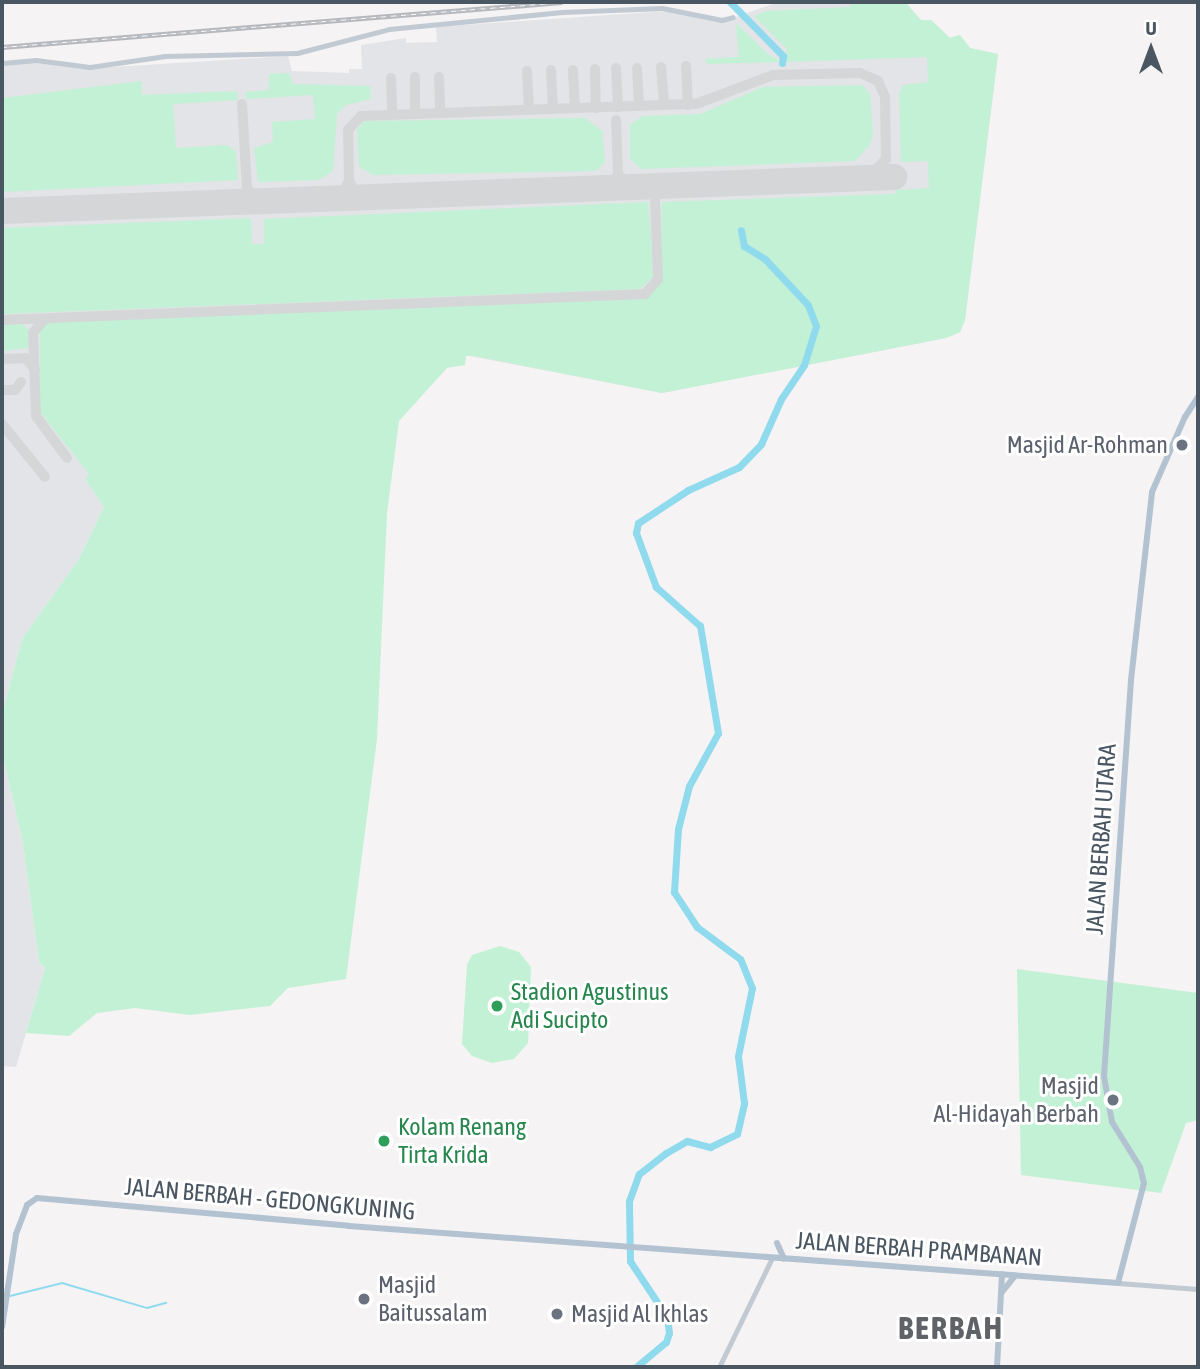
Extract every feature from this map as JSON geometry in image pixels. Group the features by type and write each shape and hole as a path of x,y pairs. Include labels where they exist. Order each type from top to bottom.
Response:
{"main road":[{"name":"JALAN BERBAH UTARA","path":"1118,1283 1144,1183 1140,1167 1112,1122 1104,1076 1132,668 1152,492 1185,417 1198,397"},
{"name":"JALAN BERBAH - GEDONGKUNING","path":"2,1327 20,1220 37,1198 638,1247"},
{"path":"778,1243 784,1259"},
{"name":"JALAN BERBAH PRAMBANAN","path":"638,1247 1118,1283"},
{"path":"997,1367 1002,1274"},
{"path":"1000,1293 1015,1276"}],"street":[{"path":"2,63 36,60 90,67 165,56 297,53 389,29 627,6 733,17"},
{"path":"719,1367 772,1258"},
{"name":"JALAN BERBAH PRAMBANAN","path":"1118,1283 1198,1289"}],"shaded area":[{"path":"778,2 905,2 921,20 931,20 950,38 960,35 970,48 998,54 965,320 960,332 946,338 662,393 465,355 40,412 90,474 85,479 104,507 79,559 22,639 2,715 2,65 40,62 82,69 288,56 292,71 349,73 349,69 362,69 361,45 406,38 406,43 437,42 436,27 667,11 722,22"},
{"path":"2,753 23,844 39,962 45,968 16,1067 2,1066"}],"green space":[{"path":"851,2 905,2 921,20 931,20 950,38 960,35 970,48 998,54 965,320 960,332 946,338 662,393 474,356 466,356 465,365 447,368 399,421 387,513 377,739 346,979 288,988 270,1006 190,1015 135,1008 97,1013 69,1036 26,1033 45,968 39,962 23,844 2,752 2,715 22,639 79,559 104,507 85,479 89,474 40,412 40,326 49,321 642,299 662,281 662,202 895,194 896,190 929,188 928,161 901,162 899,95 903,85 928,82 927,57 783,62 787,49 754,16 766,11 850,7"},
{"path":"736,23 768,54 781,62 708,64 704,59 739,57"},
{"path":"289,73 293,84 370,86 371,99 346,105 337,114 333,171 318,180 258,182 254,148 273,142 272,122 315,119 313,95 246,99 245,92 269,90 269,74"},
{"path":"142,81 142,95 237,91 238,100 173,104 176,148 228,145 236,152 238,180 2,192 2,98"},
{"path":"863,85 870,94 873,134 869,146 855,161 641,169 630,159 630,125 643,116 700,114 763,87"},
{"path":"585,118 602,131 605,162 596,171 372,175 359,166 357,130 364,121"},
{"path":"648,202 654,276 640,289 2,314 2,228 251,218 252,244 264,244 264,219"},
{"path":"20,322 29,330 28,348 2,351 2,323"},
{"name":"Stadion Agustinus Adi Sucipto","path":"500,946 519,952 531,967 528,1043 514,1059 492,1063 472,1056 462,1044 467,965 472,955"},
{"path":"1017,969 1198,993 1198,1120 1186,1123 1161,1193 1021,1175"}],"waterway":[{"path":"730,2 783,56 782,63"},
{"path":"636,1367 666,1342 669,1333 667,1317 630,1261 629,1201 639,1174 666,1153 687,1141 710,1147 737,1134 744,1103 738,1056 752,988 740,959 697,927 674,892 678,829 689,786 718,733 700,626 656,587 636,533 638,523 688,490 739,467 761,444 781,399 804,365 816,326 808,305 765,259 744,246 741,230"},
{"path":"10,1296 62,1283 147,1308 166,1303"}],"taxiway":[{"path":"686,66 688,105"},
{"path":"661,67 664,105"},
{"path":"616,68 618,107"},
{"path":"637,68 639,106"},
{"path":"595,69 596,108"},
{"path":"551,70 553,109"},
{"path":"573,70 575,108"},
{"path":"527,71 529,109"},
{"path":"368,197 354,190 349,180 348,130 361,116 696,104 773,75 860,73 878,81 885,97 886,159 871,175 858,178"},
{"path":"415,77 415,114"},
{"path":"439,77 440,113"},
{"path":"391,78 392,114"},
{"path":"242,104 247,188 258,201"},
{"path":"609,187 618,174 616,120"},
{"path":"618,174 631,187"},
{"path":"332,198 343,193 349,180"},
{"path":"2,320 645,294 658,279 655,197 665,185"},
{"path":"644,186 655,197"},
{"path":"237,202 245,198 247,188"},
{"path":"45,319 33,333 36,416 67,458"},
{"path":"2,359 25,358 35,369"},
{"path":"2,390 15,390 21,382"},
{"path":"2,424 45,477"}],"runway":[{"path":"2,211 894,177"}],"railway":[{"path":"2,47 562,2"}],"place":[{"name":"Masjid Ar-Rohman","path":"1182,445"},
{"name":"Stadion Agustinus Adi Sucipto","path":"497,1006"},
{"name":"Masjid Al-Hidayah Berbah","path":"1113,1100"},
{"name":"Kolam Renang Tirta Krida","path":"384,1141"},
{"name":"Masjid Baitussalam","path":"364,1299"},
{"name":"Masjid Al Ikhlas","path":"557,1314"}],"district":[{"name":"BERBAH","path":"951,1328"}]}
